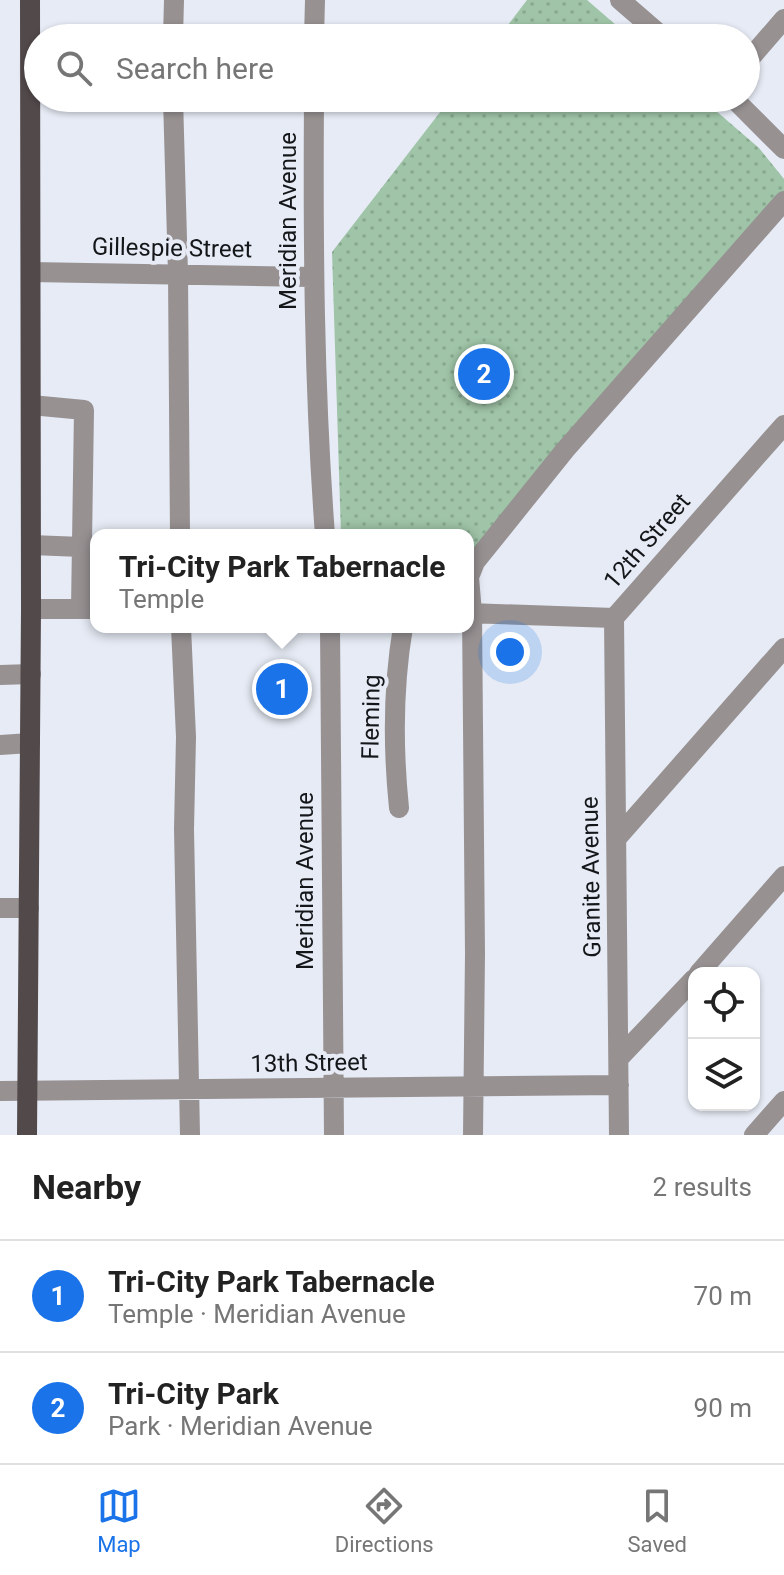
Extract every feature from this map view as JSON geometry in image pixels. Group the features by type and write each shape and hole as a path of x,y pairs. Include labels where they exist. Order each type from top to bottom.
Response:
{"main road":[{"path":"30,0 30,24"},
{"path":"27,1135 31,674 30,112"}],"street":[{"path":"173,24 174,0"},
{"path":"314,24 315,0"},
{"path":"620,0 648,24"},
{"path":"760,47 784,19"},
{"path":"173,112 180,529"},
{"name":"Meridian Avenue","path":"314,112 312,277 316,421 325,529"},
{"path":"749,112 784,149"},
{"path":"474,564 565,450 784,201"},
{"name":"Gillespie Street","path":"31,272 312,277"},
{"path":"31,405 84,410 82,547 88,609 31,609"},
{"name":"12th Street","path":"474,613 614,618 784,425"},
{"path":"31,545 82,547"},
{"name":"Granite Avenue","path":"614,618 619,1135"},
{"path":"181,633 186,737 184,829 190,1135"},
{"name":"Meridian Avenue","path":"330,633 334,1135"},
{"name":"Fleming","path":"399,808 396,677 402,633"},
{"path":"470,633 473,1135"},
{"path":"617,838 784,648"},
{"path":"0,675 31,674"},
{"path":"0,745 30,743"},
{"path":"704,967 784,876"},
{"path":"0,908 29,908"},
{"path":"619,1058 688,985"},
{"name":"13th Street","path":"0,1091 619,1085"},
{"path":"754,1135 784,1101"}],"green space":[{"path":"527,0 587,0 615,24 509,24"},
{"path":"440,112 717,112 759,148 784,179 784,201 565,450 474,579 474,529 341,529 332,252"}],"place":[{"name":"Tri-City Park","path":"484,374"},
{"name":"Tri-City Park Tabernacle","path":"282,689"}]}
